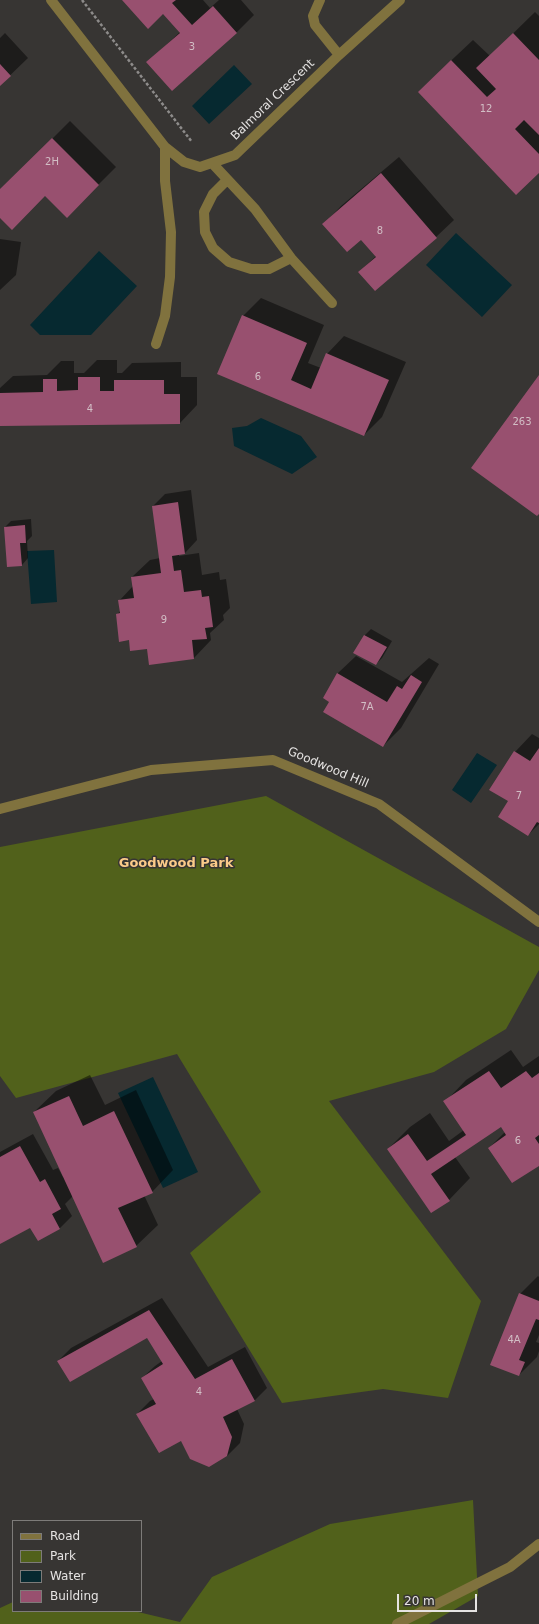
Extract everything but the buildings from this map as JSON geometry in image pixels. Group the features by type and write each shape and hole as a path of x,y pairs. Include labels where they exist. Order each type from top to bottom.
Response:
{"street":[{"name":"Balmoral Crescent","path":"51,0 165,147 184,162 200,167 235,155 339,55 400,0"},
{"path":"320,0 314,16 315,25 339,55"},
{"path":"156,344 165,316 170,277 171,232 164,181 165,147"},
{"path":"212,163 255,209 291,258 332,303"},
{"path":"228,180 213,194 204,212 205,232 213,248 229,262 251,269 269,269 291,258"},
{"name":"Goodwood Hill","path":"0,809 151,770 273,760 379,804 539,922"},
{"path":"397,1624 510,1566 539,1544"}],"path":[{"path":"82,0 193,144"}],"green space":[{"path":"266,796 539,947 539,970 506,1029 434,1072 329,1101 481,1301 448,1398 383,1389 282,1403 190,1253 261,1192 177,1054 16,1098 0,1076 0,847"},
{"path":"473,1500 478,1596 429,1624 0,1624 0,1608 12,1602 12,1612 138,1612 180,1622 212,1577 330,1524"}],"water":[{"path":"234,65 252,84 209,124 192,106"},
{"path":"456,233 512,285 482,317 426,265"},
{"path":"99,251 137,286 91,335 40,335 30,325"},
{"path":"261,418 301,436 317,457 292,474 234,446 232,428 247,426"},
{"path":"54,550 57,602 31,604 27,551"},
{"path":"477,753 497,765 471,803 452,790"},
{"path":"153,1077 198,1172 163,1188 118,1093"}],"district":[{"name":"Goodwood Park","path":"176,864"}]}
